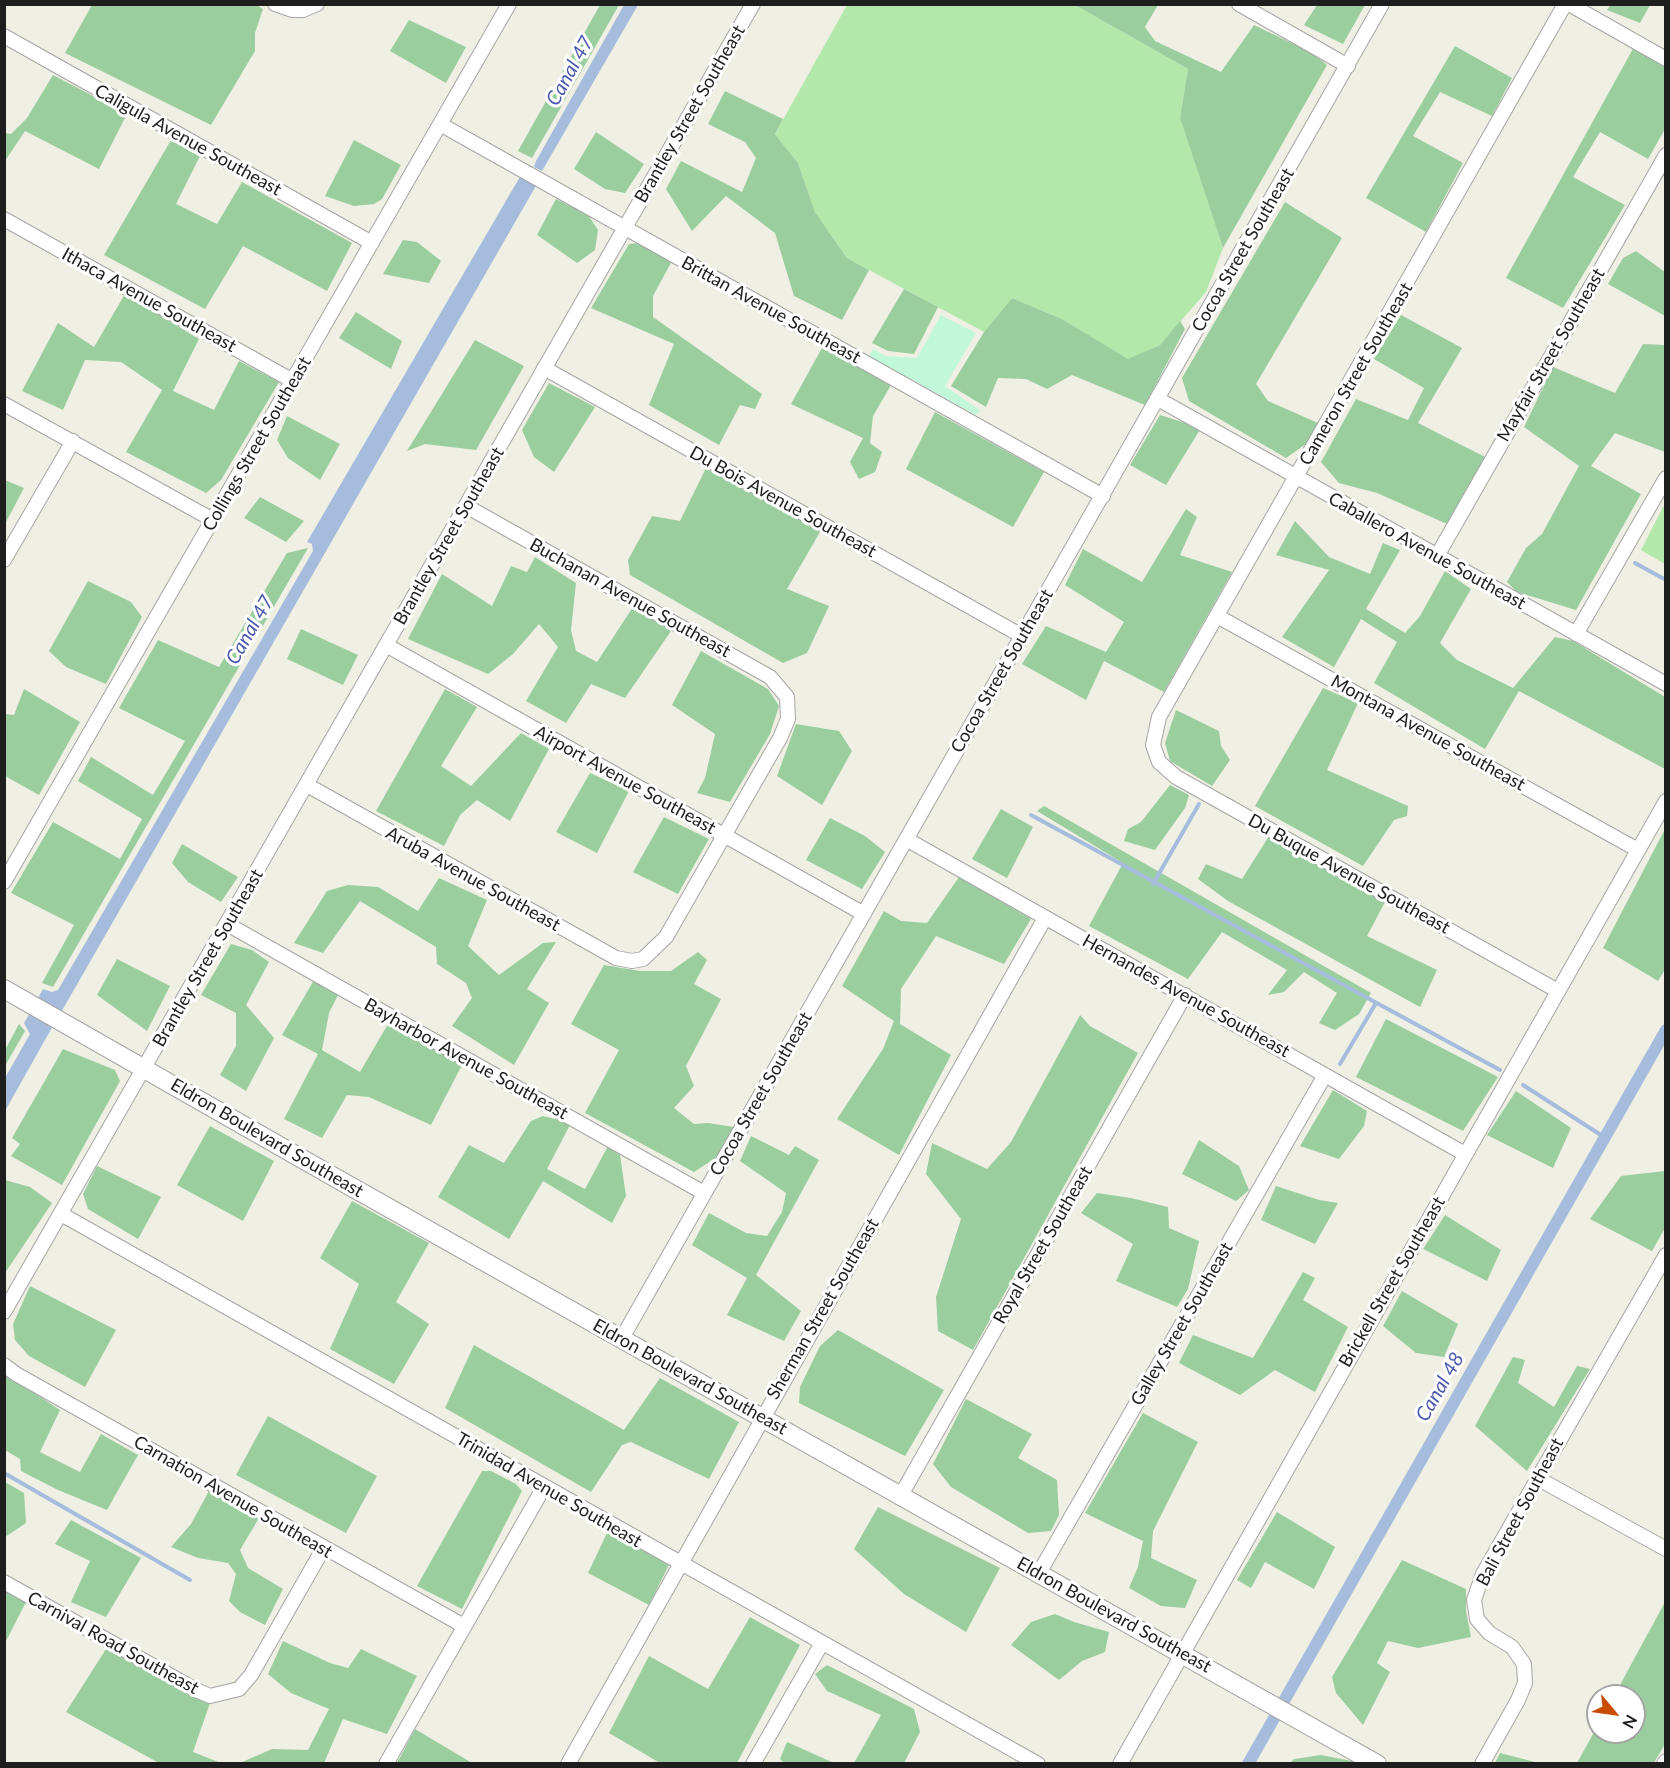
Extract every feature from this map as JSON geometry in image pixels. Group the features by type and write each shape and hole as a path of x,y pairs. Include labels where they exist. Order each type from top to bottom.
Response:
{"street":[{"path":"275,4 292,10 303,10 317,4"},
{"name":"Collings Street Southeast","path":"4,882 509,4"},
{"name":"Brantley Street Southeast","path":"4,1312 146,1069 753,4"},
{"path":"1239,4 1348,66"},
{"name":"Cocoa Street Southeast","path":"622,1338 1382,4"},
{"path":"1567,4 1665,59"},
{"name":"Cameron Street Southeast","path":"1153,745 1159,717 1567,4"},
{"name":"Caligula Avenue Southeast","path":"4,36 372,243"},
{"name":"Brittan Avenue Southeast","path":"440,124 626,226 703,273 1103,496"},
{"name":"Mayfair Street Southeast","path":"1437,556 1665,155"},
{"name":"Ithaca Avenue Southeast","path":"4,219 293,381"},
{"name":"Du Bois Avenue Southeast","path":"544,368 1022,636"},
{"name":"Caballero Avenue Southeast","path":"1158,399 1665,684"},
{"path":"4,404 213,520"},
{"path":"4,560 73,441"},
{"path":"1576,634 1665,478"},
{"name":"Buchanan Avenue Southeast","path":"466,506 770,677 787,697 788,719 780,738 724,835"},
{"name":"Montana Avenue Southeast","path":"1217,616 1638,850"},
{"name":"Airport Avenue Southeast","path":"386,645 864,914"},
{"name":"Du Buque Avenue Southeast","path":"1153,745 1158,762 1176,777 1558,991"},
{"name":"Aruba Avenue Southeast","path":"307,785 616,958 632,961 643,959 666,937 724,835"},
{"name":"Brickell Street Southeast","path":"1120,1764 1665,801"},
{"name":"Hernandes Avenue Southeast","path":"906,839 1465,1154"},
{"name":"Sherman Street Southeast","path":"567,1764 681,1565 761,1417 1046,918"},
{"name":"Bayharbor Avenue Southeast","path":"227,924 704,1193"},
{"name":"Eldron Boulevard Southeast","path":"4,989 1376,1763"},
{"name":"Royal Street Southeast","path":"901,1496 1185,995"},
{"name":"Galley Street Southeast","path":"1039,1573 1325,1075"},
{"name":"Trinidad Avenue Southeast","path":"61,1214 1038,1764"},
{"name":"Bali Street Southeast","path":"1482,1764 1518,1700 1524,1676 1524,1664 1512,1647 1489,1633 1477,1619 1474,1600 1483,1574 1665,1255"},
{"name":"Carnation Avenue Southeast","path":"4,1365 16,1374 323,1549 464,1626"},
{"path":"1537,1478 1665,1549"},
{"path":"386,1764 544,1487"},
{"name":"Carnival Road Southeast","path":"4,1582 210,1696 238,1689 251,1675 323,1549"},
{"path":"753,1764 822,1643"}],"green space":[{"path":"255,4 263,9 255,33 255,51 211,125 65,53 92,5"},
{"path":"1611,4 1650,5 1640,23 1607,10"},
{"path":"600,5 619,5 532,158 518,151"},
{"path":"847,5 1075,5 1188,69 1180,118 1223,248 1206,292 1160,345 1128,360 1062,319 1012,298 984,332 847,258 815,212 798,163 775,134"},
{"path":"1075,5 1158,5 1145,27 1155,41 1221,72 1254,25 1312,53 1327,65 1223,248 1180,118 1188,69"},
{"path":"1317,5 1365,5 1343,44 1304,25"},
{"path":"409,20 466,47 446,83 390,51"},
{"path":"1455,46 1512,78 1492,116 1440,92 1413,136 1463,163 1426,232 1366,198"},
{"path":"1634,47 1665,66 1665,129 1648,159 1600,132 1573,177 1625,205 1563,308 1506,278"},
{"path":"53,75 127,114 99,169 25,131 5,161 5,133 11,134 27,118"},
{"path":"725,91 783,119 775,134 798,163 815,212 847,258 869,270 842,320 794,296 775,233 726,196 692,231 666,189 681,161 742,192 756,158 745,142 708,124"},
{"path":"596,132 644,164 625,193 605,189 574,169"},
{"path":"171,140 200,156 176,204 217,224 242,182 352,243 327,291 243,246 205,309 104,255"},
{"path":"354,140 401,165 382,199 374,204 354,206 325,196"},
{"path":"556,199 588,215 598,230 595,250 577,263 537,235"},
{"path":"1285,202 1342,238 1256,384 1268,401 1318,423 1306,444 1286,458 1189,401 1182,378"},
{"path":"403,240 417,242 441,261 429,283 383,274"},
{"path":"638,243 673,259 653,296 653,317 762,394 755,409 740,405 719,445 649,405 674,344 591,308 629,244"},
{"path":"1636,251 1665,272 1665,316 1608,284 1623,258"},
{"path":"904,289 938,307 914,354 888,351 872,343"},
{"path":"125,294 199,339 173,391 214,410 239,361 279,382 221,480 206,493 126,452 162,390 121,362 85,360 63,410 22,391 58,323 94,347"},
{"path":"1012,298 1062,319 1128,359 1160,345 1180,321 1185,329 1145,405 1072,375 1047,389 1026,379 998,378 986,407 951,386 984,332"},
{"path":"356,312 402,341 391,369 339,338"},
{"path":"941,315 976,333 945,386 980,410 976,415 869,356 873,349 886,356 917,358"},
{"path":"1401,315 1462,348 1418,423 1487,458 1447,524 1377,493 1339,483 1321,462 1356,399 1408,420 1424,388 1374,359"},
{"path":"475,340 524,366 476,450 425,444 407,451"},
{"path":"1643,344 1665,345 1665,452 1615,433 1591,466 1641,494 1576,610 1517,592 1507,582 1526,548 1542,534 1579,466 1524,427 1553,367 1615,393"},
{"path":"822,348 891,385 873,416 870,443 882,452 875,472 859,479 850,462 863,438 791,404"},
{"path":"549,383 595,407 554,472 534,457 522,430"},
{"path":"935,412 1044,472 1013,527 906,469"},
{"path":"1160,415 1201,428 1166,485 1130,465"},
{"path":"287,416 340,444 320,480 288,458 277,440"},
{"path":"706,468 820,532 787,589 829,606 807,653 783,663 630,575 628,560 652,516 680,521"},
{"path":"5,480 24,488 5,524"},
{"path":"260,497 304,521 286,542 244,518"},
{"path":"1665,503 1665,564 1641,550"},
{"path":"1186,509 1197,517 1180,555 1232,572 1164,692 1104,661 1086,700 1022,664 1046,626 1106,652 1124,622 1065,585 1083,549 1142,582"},
{"path":"1295,521 1329,557 1370,574 1383,543 1400,550 1366,609 1405,633 1420,616 1445,571 1471,589 1440,643 1457,660 1513,688 1555,637 1573,641 1665,697 1665,769 1519,691 1485,749 1374,683 1397,642 1361,619 1334,667 1282,637 1329,570 1276,555"},
{"path":"308,548 53,987 42,983 74,925 11,893 53,822 120,859 142,819 78,781 91,757 153,795 185,741 119,708 158,640 219,667 287,553"},
{"path":"535,557 576,583 571,630 576,651 597,662 633,607 671,631 625,698 591,684 566,723 526,701 558,647 539,624 513,654 488,674 408,639 442,574 492,606 511,566 527,572"},
{"path":"88,581 131,602 142,617 106,684 66,667 49,651"},
{"path":"301,629 358,655 343,685 287,659"},
{"path":"701,651 768,689 779,706 770,734 730,802 697,793 705,778 715,734 672,705"},
{"path":"1323,688 1358,703 1327,770 1408,806 1407,816 1394,820 1363,866 1255,806"},
{"path":"24,689 80,722 39,795 5,776 5,714 14,715"},
{"path":"445,689 477,707 441,766 471,786 521,733 549,749 510,821 477,800 460,815 444,846 376,811"},
{"path":"1176,710 1219,731 1221,746 1230,760 1212,786 1170,761 1165,743"},
{"path":"796,724 839,731 852,751 822,805 777,776"},
{"path":"590,773 629,791 597,853 556,832"},
{"path":"1170,785 1189,795 1185,808 1155,850 1124,841 1128,829 1141,822"},
{"path":"1044,806 1371,993 1359,1014 1335,1030 1319,1023 1337,993 1304,972 1284,992 1268,995 1287,970 1222,932 1188,979 1089,926 1123,863 1037,811"},
{"path":"1001,809 1033,827 1007,878 972,859"},
{"path":"664,817 709,839 678,894 633,872"},
{"path":"830,818 865,836 885,852 862,889 806,860"},
{"path":"1665,829 1666,968 1658,981 1603,948"},
{"path":"1269,836 1385,902 1367,936 1437,970 1420,1007 1228,901 1198,879 1206,864 1242,879"},
{"path":"182,844 238,877 221,902 188,882 172,863"},
{"path":"959,877 1031,919 1004,964 936,936 901,989 900,1024 951,1055 899,1155 837,1119 883,1049 894,1021 842,986 884,911 901,921 927,923"},
{"path":"439,878 487,900 468,946 499,975 543,943 556,942 527,989 549,1003 514,1065 452,1026 472,998 466,983 437,964 436,947 360,901 323,953 294,943 327,891 348,885 378,887 418,911"},
{"path":"231,944 252,950 269,962 246,1005 274,1038 246,1091 220,1075 236,1046 236,1013 201,995"},
{"path":"698,952 707,960 694,984 721,999 686,1066 694,1086 674,1108 694,1124 708,1123 734,1127 720,1155 694,1172 585,1113 619,1050 571,1024 604,965 640,971 671,971"},
{"path":"117,959 170,986 147,1031 97,995"},
{"path":"314,980 339,993 329,1013 322,1050 360,1072 388,1024 463,1063 431,1125 369,1097 347,1095 322,1138 284,1119 318,1054 282,1035"},
{"path":"1080,1015 1090,1026 1138,1053 973,1350 938,1331 936,1297 961,1219 926,1174 932,1143 987,1169 1011,1142"},
{"path":"1386,1019 1498,1077 1463,1131 1356,1077"},
{"path":"19,1024 25,1031 5,1066 5,1050"},
{"path":"63,1049 115,1070 120,1081 62,1185 11,1156 20,1144 12,1138"},
{"path":"1333,1090 1367,1111 1364,1126 1339,1159 1300,1146"},
{"path":"1516,1091 1571,1128 1553,1168 1487,1135"},
{"path":"543,1116 571,1123 547,1169 585,1189 608,1146 620,1155 626,1196 612,1223 543,1181 509,1239 438,1197 469,1145 504,1163 531,1121"},
{"path":"210,1126 274,1161 243,1221 177,1185"},
{"path":"751,1136 789,1155 795,1146 819,1160 756,1275 801,1311 784,1341 727,1315 747,1278 692,1245 709,1213 746,1233 767,1236 782,1212 786,1193 740,1161"},
{"path":"1199,1140 1239,1166 1249,1190 1236,1201 1182,1174"},
{"path":"97,1166 161,1197 138,1239 88,1209 83,1194"},
{"path":"1665,1171 1665,1228 1652,1251 1590,1219 1621,1176"},
{"path":"5,1180 30,1187 52,1203 5,1273"},
{"path":"1276,1186 1319,1200 1338,1203 1315,1244 1261,1220"},
{"path":"1097,1193 1168,1207 1169,1228 1199,1241 1188,1289 1177,1307 1116,1281 1133,1244 1081,1213"},
{"path":"352,1201 429,1243 396,1302 429,1324 394,1384 330,1349 359,1284 320,1258"},
{"path":"1445,1215 1501,1250 1487,1281 1423,1249"},
{"path":"1303,1272 1315,1278 1303,1300 1348,1327 1315,1392 1275,1370 1240,1395 1179,1363 1193,1335 1253,1358"},
{"path":"30,1286 116,1330 85,1387 29,1356 15,1340 13,1324"},
{"path":"1402,1291 1458,1324 1444,1357 1416,1353 1383,1326"},
{"path":"838,1330 944,1390 905,1456 799,1403 800,1387 820,1346"},
{"path":"474,1345 624,1430 660,1378 739,1422 709,1479 631,1442 622,1445 591,1492 445,1408"},
{"path":"1513,1357 1525,1360 1518,1383 1554,1407 1577,1366 1590,1369 1527,1471 1475,1426"},
{"path":"4,1373 60,1410 40,1452 80,1472 101,1434 138,1455 107,1510 58,1490 21,1471 20,1459 5,1450"},
{"path":"966,1399 1032,1434 1018,1458 1057,1480 1059,1515 1051,1531 1028,1533 951,1487 933,1464"},
{"path":"1143,1413 1198,1442 1153,1531 1151,1558 1197,1580 1185,1608 1161,1606 1129,1588 1138,1567 1143,1541 1085,1513"},
{"path":"268,1416 377,1476 346,1533 236,1475"},
{"path":"482,1471 491,1471 516,1484 522,1491 462,1609 417,1586"},
{"path":"5,1482 24,1493 26,1523 5,1537"},
{"path":"209,1491 259,1518 240,1550 248,1568 283,1589 265,1625 240,1612 229,1601 236,1574 228,1563 198,1558 171,1547 191,1524"},
{"path":"878,1507 1000,1568 966,1632 904,1594 854,1549"},
{"path":"1277,1512 1335,1547 1314,1589 1265,1562 1251,1588 1237,1580"},
{"path":"71,1520 141,1558 106,1617 71,1602 90,1561 55,1544"},
{"path":"608,1531 669,1565 649,1605 588,1573"},
{"path":"1402,1560 1466,1589 1466,1611 1471,1637 1418,1648 1388,1641 1377,1663 1390,1672 1363,1725 1336,1693 1332,1677"},
{"path":"5,1590 26,1602 5,1643"},
{"path":"1665,1602 1665,1744 1654,1763 1577,1763 1588,1744 1646,1744 1646,1684 1621,1684"},
{"path":"1055,1614 1109,1632 1105,1652 1082,1661 1059,1680 1011,1645 1031,1622"},
{"path":"750,1617 800,1645 737,1763 660,1763 609,1733 649,1656 708,1689"},
{"path":"283,1641 330,1663 348,1668 361,1649 417,1676 387,1734 343,1719 324,1763 240,1763 272,1749 308,1750 329,1709 291,1693 268,1674"},
{"path":"106,1649 210,1703 193,1752 221,1763 159,1763 66,1712"},
{"path":"827,1665 914,1709 920,1732 904,1763 854,1763 881,1715 827,1691 815,1674"},
{"path":"415,1729 472,1763 397,1763"},
{"path":"787,1742 834,1763 784,1763 780,1759"},
{"path":"1500,1753 1539,1763 1495,1763"},
{"path":"1321,1755 1352,1761 1352,1763 1290,1763 1294,1759"}],"water":[{"path":"624,5 638,5 542,171 534,167 536,161"},
{"path":"521,175 537,184 60,1014 37,1000 43,989 52,992 58,990 313,551 312,544 307,542"},
{"path":"31,1011 54,1024 5,1111 5,1078 30,1034 24,1023"}],"waterway":[{"path":"1635,563 1666,580"},
{"path":"1153,884 1199,804"},
{"path":"1031,815 1500,1070"},
{"path":"1340,1064 1376,1003"},
{"name":"Canal 48","path":"1248,1764 1666,1030"},
{"path":"1523,1085 1604,1137"},
{"path":"4,1473 190,1580"}],"water label":[{"name":"Canal 47","path":"570,71"},
{"name":"Canal 47","path":"250,630"}]}
